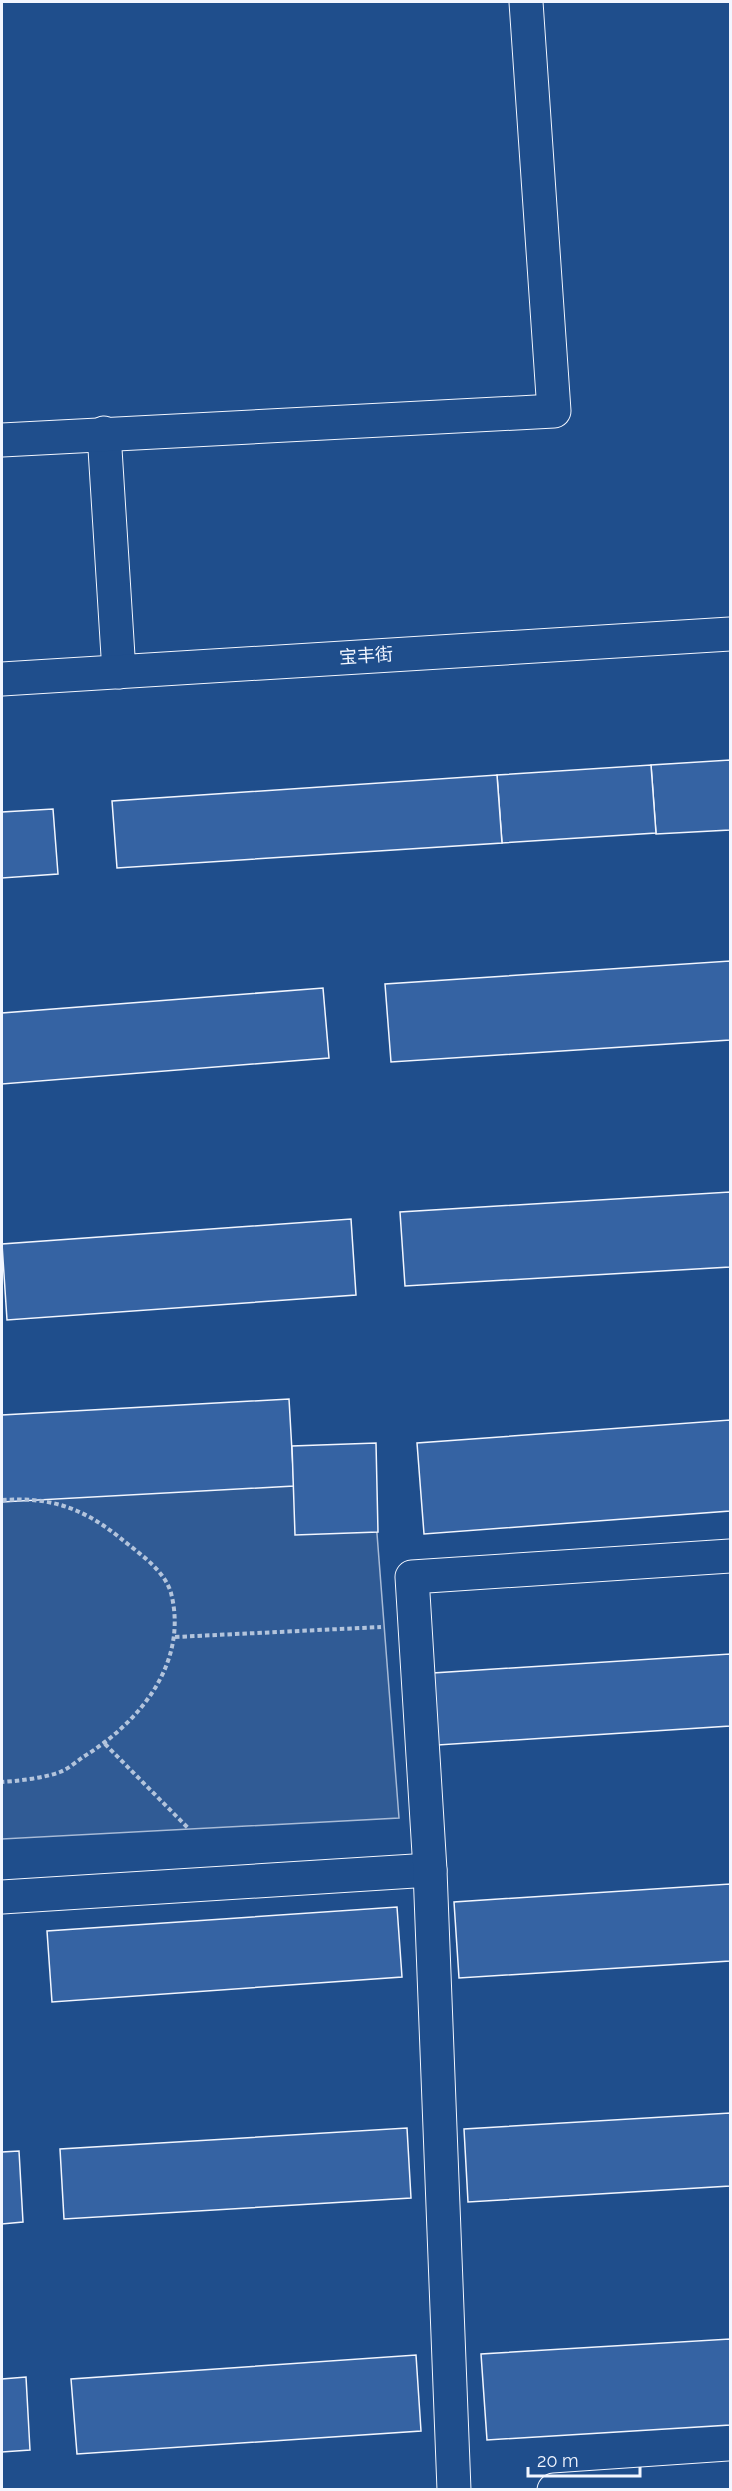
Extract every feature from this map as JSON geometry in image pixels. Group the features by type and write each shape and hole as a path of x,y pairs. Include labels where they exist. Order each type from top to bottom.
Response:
{"street":[{"path":"2,440 554,411 526,2"},
{"path":"104,434 119,672"},
{"name":"宝丰街","path":"2,679 730,634"},
{"path":"454,2490 430,1870 412,1577 730,1556"},
{"path":"2,1897 430,1870"},
{"path":"554,2490 730,2478"}],"path":[{"path":"2,1500 32,1498 74,1508 110,1530 151,1564 170,1592 175,1637 166,1667 146,1706 105,1744 60,1772 2,1782"},
{"path":"175,1637 384,1626"},
{"path":"105,1744 189,1829"}],"shaded area":[{"path":"283,1424 286,1472 372,1469 399,1818 2,1839 2,1440"}],"building":[{"path":"730,760 730,830 656,834 651,765"},
{"path":"651,765 656,833 502,843 497,775"},
{"path":"497,775 502,843 117,868 112,801"},
{"path":"53,809 58,874 2,878 2,812"},
{"path":"730,961 730,1040 391,1062 385,984"},
{"path":"323,988 329,1058 2,1084 2,1013"},
{"path":"730,1192 730,1267 405,1286 400,1212"},
{"path":"351,1219 356,1295 7,1320 2,1244"},
{"path":"289,1399 294,1486 2,1502 2,1415"},
{"path":"730,1420 730,1511 424,1534 417,1443"},
{"path":"376,1443 378,1532 295,1535 292,1446"},
{"path":"730,1654 730,1726 438,1745 433,1673"},
{"path":"730,1884 730,1961 459,1978 454,1902"},
{"path":"397,1907 402,1977 52,2002 47,1931"},
{"path":"730,2113 730,2186 468,2202 464,2129"},
{"path":"407,2128 411,2198 64,2219 60,2149"},
{"path":"19,2151 23,2222 2,2224 2,2152"},
{"path":"730,2339 730,2425 487,2440 481,2354"},
{"path":"416,2355 421,2431 77,2454 71,2379"},
{"path":"26,2377 30,2450 2,2452 2,2379"}]}
